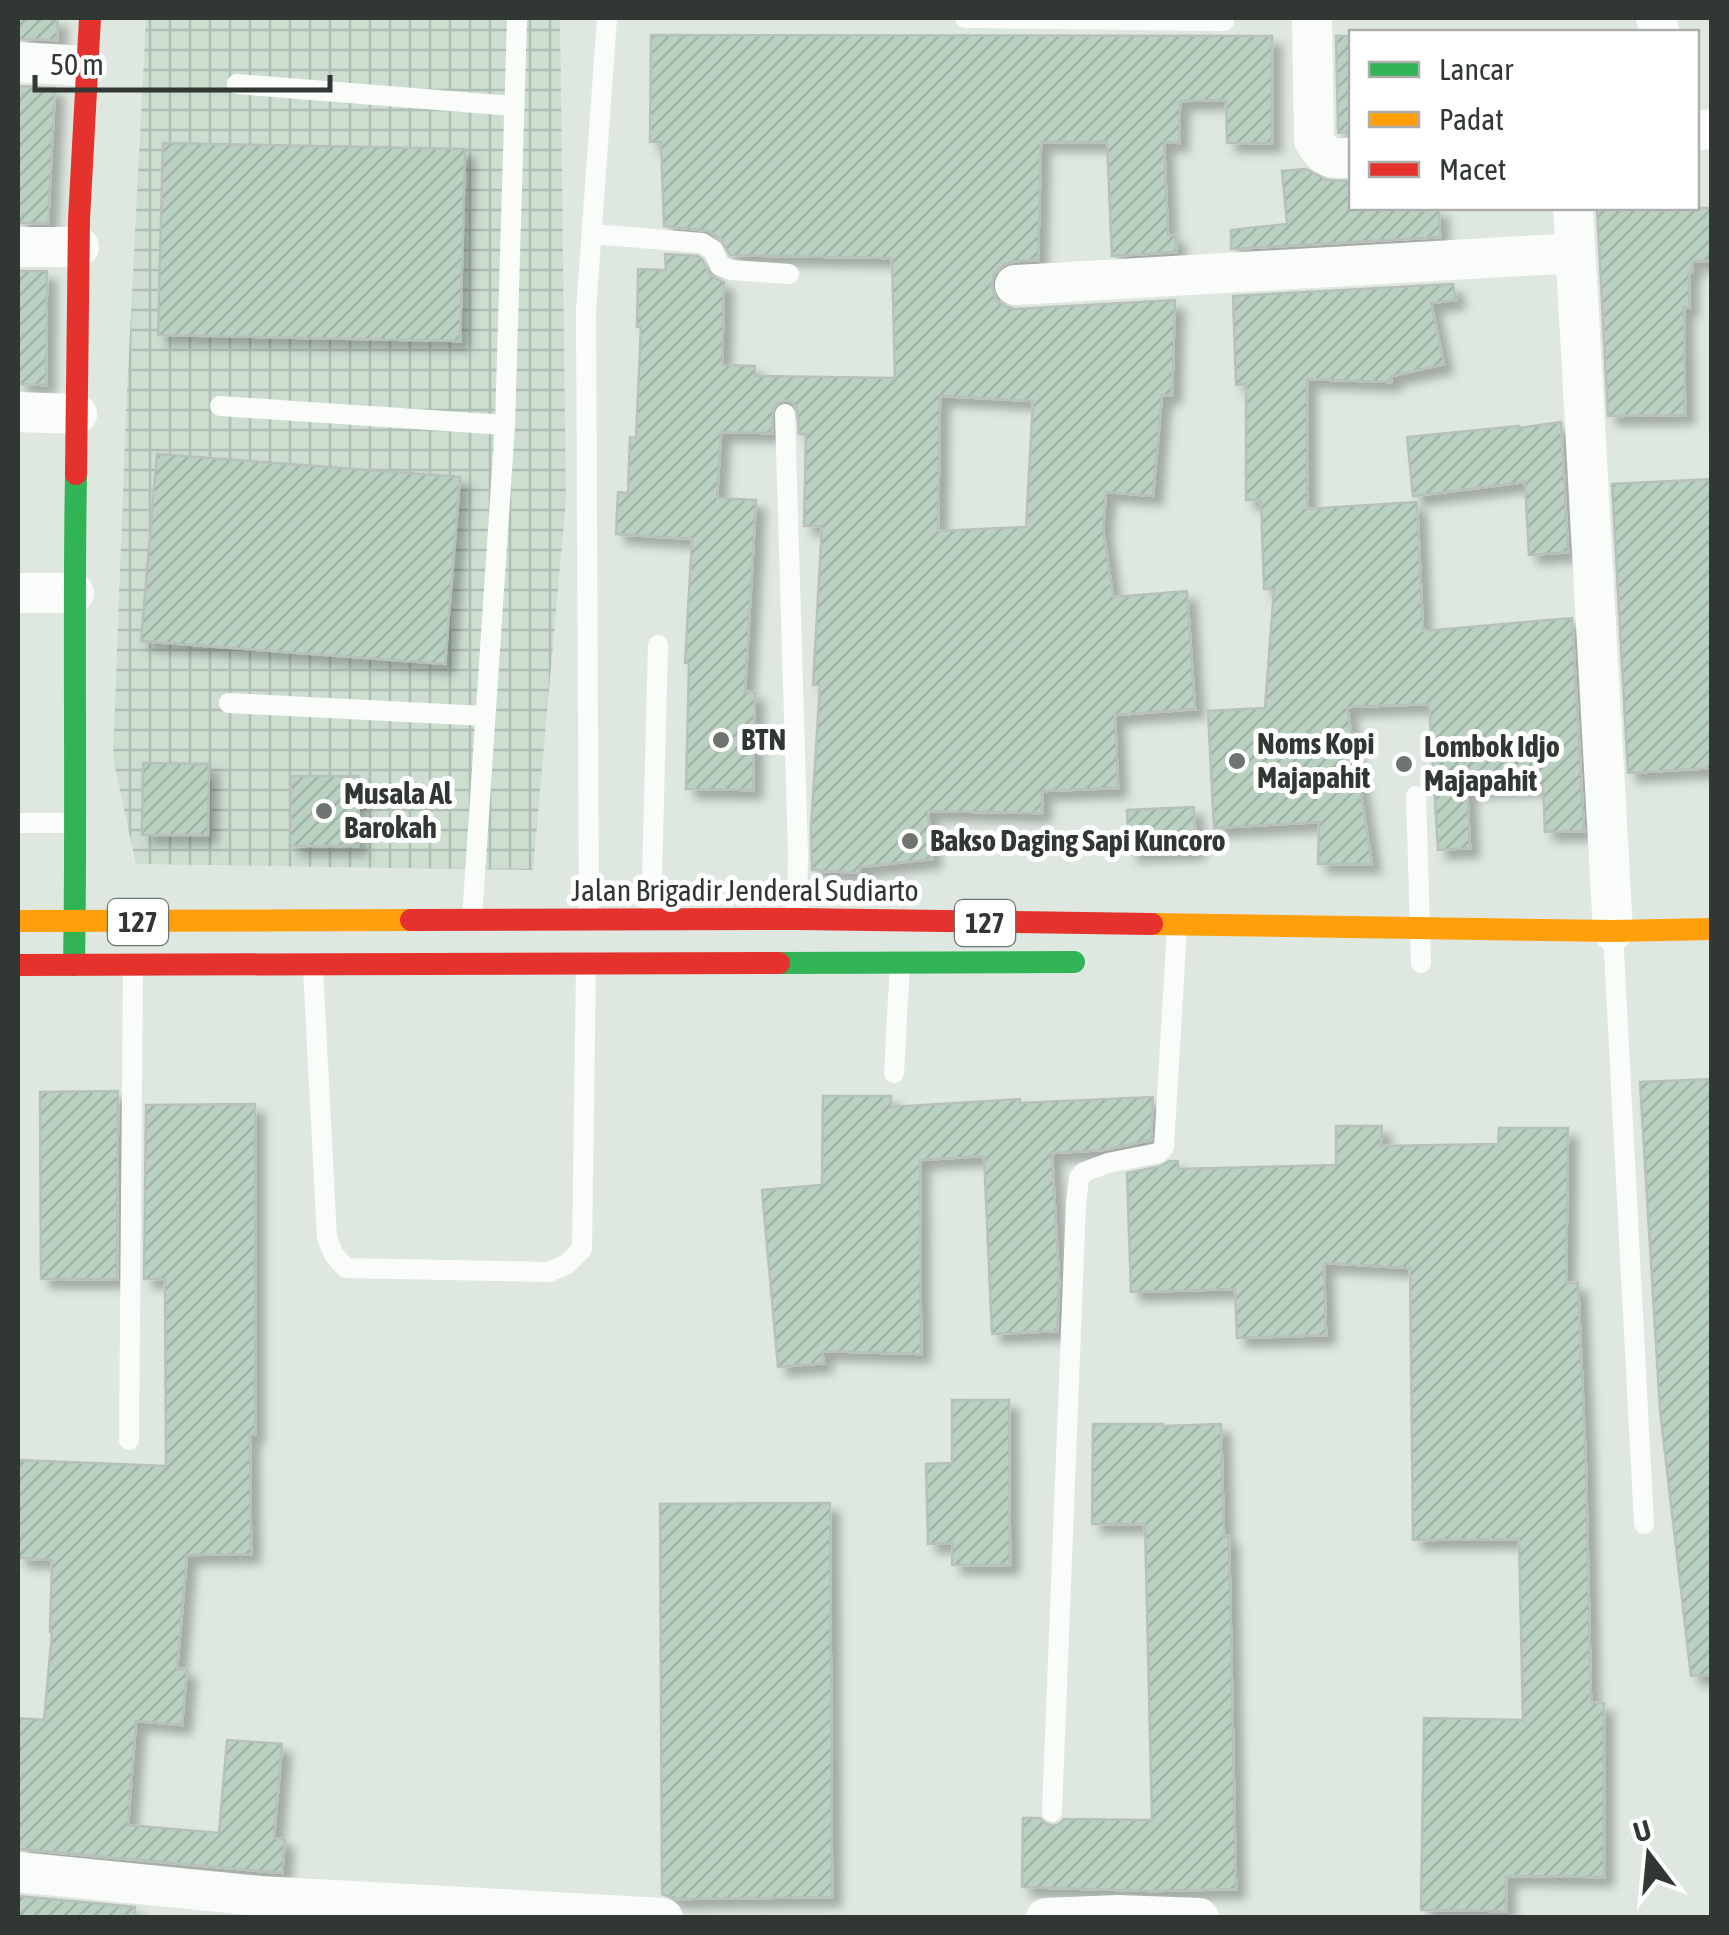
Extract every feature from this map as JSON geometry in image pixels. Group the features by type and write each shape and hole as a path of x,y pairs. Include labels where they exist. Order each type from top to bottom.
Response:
{"main road":[{"path":"74,966 79,248 90,18"},
{"name":"Jalan Brigadir Jenderal Sudiarto","path":"18,921 76,922 135,943 313,966 470,942 901,942 1088,925 1420,928 1621,952"},
{"name":"Jalan Brigadir Jenderal Sudiarto","path":"18,965 74,966 135,943 588,941 901,942 1096,962 1088,925"},
{"name":"Jalan Brigadir Jenderal Sudiarto","path":"1585,963 1712,929"}],"street":[{"path":"1312,18 1314,140 1337,156"},
{"path":"18,62 87,66"},
{"path":"1572,210 1621,952"},
{"path":"18,246 79,248"},
{"path":"1015,284 1576,253"},
{"path":"18,412 77,414"},
{"path":"18,593 74,593"},
{"path":"18,1872 260,1907 658,1917"},
{"path":"1046,1918 1200,1918"}],"lane":[{"path":"470,942 505,426 517,18"},
{"path":"313,966 328,1238 334,1255 346,1268 549,1272 567,1264 582,1249 588,941 586,311 607,18"},
{"path":"965,18 1224,21"},
{"path":"237,84 514,106"},
{"path":"592,234 702,242 713,250 720,266 789,274"},
{"path":"220,406 505,426"},
{"path":"784,414 798,856 796,941"},
{"path":"651,941 658,645"},
{"path":"229,703 485,716"},
{"path":"1416,796 1421,962"},
{"path":"18,823 78,822"},
{"path":"1052,1812 1077,1190 1084,1172 1158,1153 1164,1146 1177,926"},
{"path":"894,1073 901,942"},
{"path":"129,1440 135,943"},
{"path":"1621,952 1644,1524"}],"shaded area":[{"path":"146,18 560,18 566,499 533,870 136,864 113,758"}],"building":[{"path":"18,18 58,18 57,40 18,39"},
{"path":"651,35 1272,36 1272,143 1227,143 1226,100 1180,101 1179,143 1164,142 1168,236 1176,235 1176,252 1112,256 1107,142 1041,142 1038,260 1003,265 994,274 991,285 996,299 1015,309 1175,300 1172,395 1162,395 1153,496 1106,492 1103,529 1113,597 1187,591 1195,709 1115,715 1118,788 1042,791 1042,813 928,811 932,859 860,867 859,873 812,870 820,685 813,685 822,526 804,526 806,434 799,434 797,408 786,400 773,408 772,433 721,432 717,498 756,500 745,692 755,692 753,790 686,789 689,663 685,663 692,539 616,534 618,492 628,493 630,437 636,438 641,327 637,327 638,269 666,270 665,254 698,256 710,276 724,282 722,365 755,366 755,376 895,378 892,258 730,255 721,239 709,231 664,226 661,142 650,142","holes":["940,396 1033,401 1026,527 938,531"]},
{"path":"1336,36 1349,36 1349,132 1338,133"},
{"path":"18,86 55,88 48,223 18,223"},
{"path":"163,143 465,149 460,341 158,335"},
{"path":"1306,169 1327,180 1349,181 1349,210 1439,210 1440,237 1231,249 1231,230 1287,224 1282,171"},
{"path":"1712,208 1712,261 1692,261 1689,307 1684,307 1685,415 1608,416 1597,210"},
{"path":"18,271 47,271 46,385 18,384"},
{"path":"1453,284 1456,300 1431,303 1444,364 1392,376 1391,382 1307,379 1307,509 1417,502 1423,631 1572,618 1584,831 1545,832 1543,786 1467,789 1470,848 1438,850 1429,704 1347,707 1372,864 1318,864 1319,822 1214,828 1208,711 1265,708 1274,589 1264,589 1261,500 1246,500 1246,384 1236,385 1233,296"},
{"path":"1561,422 1568,552 1529,555 1525,482 1413,496 1407,437"},
{"path":"157,454 460,477 445,664 141,641"},
{"path":"1712,479 1712,768 1628,773 1612,484"},
{"path":"143,763 209,764 208,835 142,835"},
{"name":"Musala Al Barokah","path":"291,776 359,776 358,846 290,846"},
{"path":"1194,807 1196,850 1129,853 1127,810"},
{"path":"1712,1079 1712,1675 1691,1676 1660,1410 1640,1082"},
{"path":"118,1091 117,1279 41,1279 40,1092"},
{"path":"823,1096 891,1096 891,1107 1020,1099 1020,1103 1153,1097 1151,1140 1103,1150 1052,1153 1059,1283 1057,1331 992,1334 984,1156 920,1160 921,1354 822,1351 824,1363 778,1367 762,1190 822,1185"},
{"path":"255,1104 251,1554 187,1555 177,1669 187,1669 182,1725 136,1721 128,1825 219,1833 227,1740 282,1744 274,1838 285,1839 282,1873 18,1849 18,1718 44,1720 52,1633 52,1560 18,1558 18,1460 166,1466 165,1279 144,1279 146,1105"},
{"path":"1336,1126 1382,1126 1381,1146 1498,1144 1499,1128 1568,1128 1566,1283 1578,1283 1591,1703 1604,1703 1604,1877 1506,1876 1506,1911 1421,1910 1424,1718 1523,1720 1519,1539 1413,1540 1410,1268 1324,1263 1326,1335 1237,1338 1235,1289 1131,1292 1127,1173 1169,1161 1178,1161 1178,1169 1336,1165"},
{"path":"952,1400 1009,1400 1010,1565 952,1565 953,1543 928,1544 926,1464 952,1463"},
{"path":"1093,1424 1221,1424 1224,1537 1229,1536 1236,1889 1022,1887 1023,1818 1040,1818 1052,1826 1064,1819 1152,1820 1145,1524 1092,1524"},
{"path":"830,1503 832,1897 677,1899 662,1894 660,1504"},
{"path":"18,1896 135,1907 134,1918 18,1918"}],"traffic: fast":[{"path":"74,965 76,474"},
{"path":"779,963 1074,962"}],"traffic: slow":[{"path":"18,921 411,920"},
{"path":"1152,924 1712,929"}],"traffic: jam":[{"path":"76,474 79,219 90,18"},
{"path":"411,920 797,919 1152,924"},
{"path":"18,965 779,963"}],"place":[{"name":"BTN","path":"721,740"},
{"name":"Noms Kopi Majapahit","path":"1237,761"},
{"name":"Lombok Idjo Majapahit","path":"1404,764"},
{"name":"Musala Al Barokah","path":"324,811"},
{"name":"Bakso Daging Sapi Kuncoro","path":"910,841"}]}
